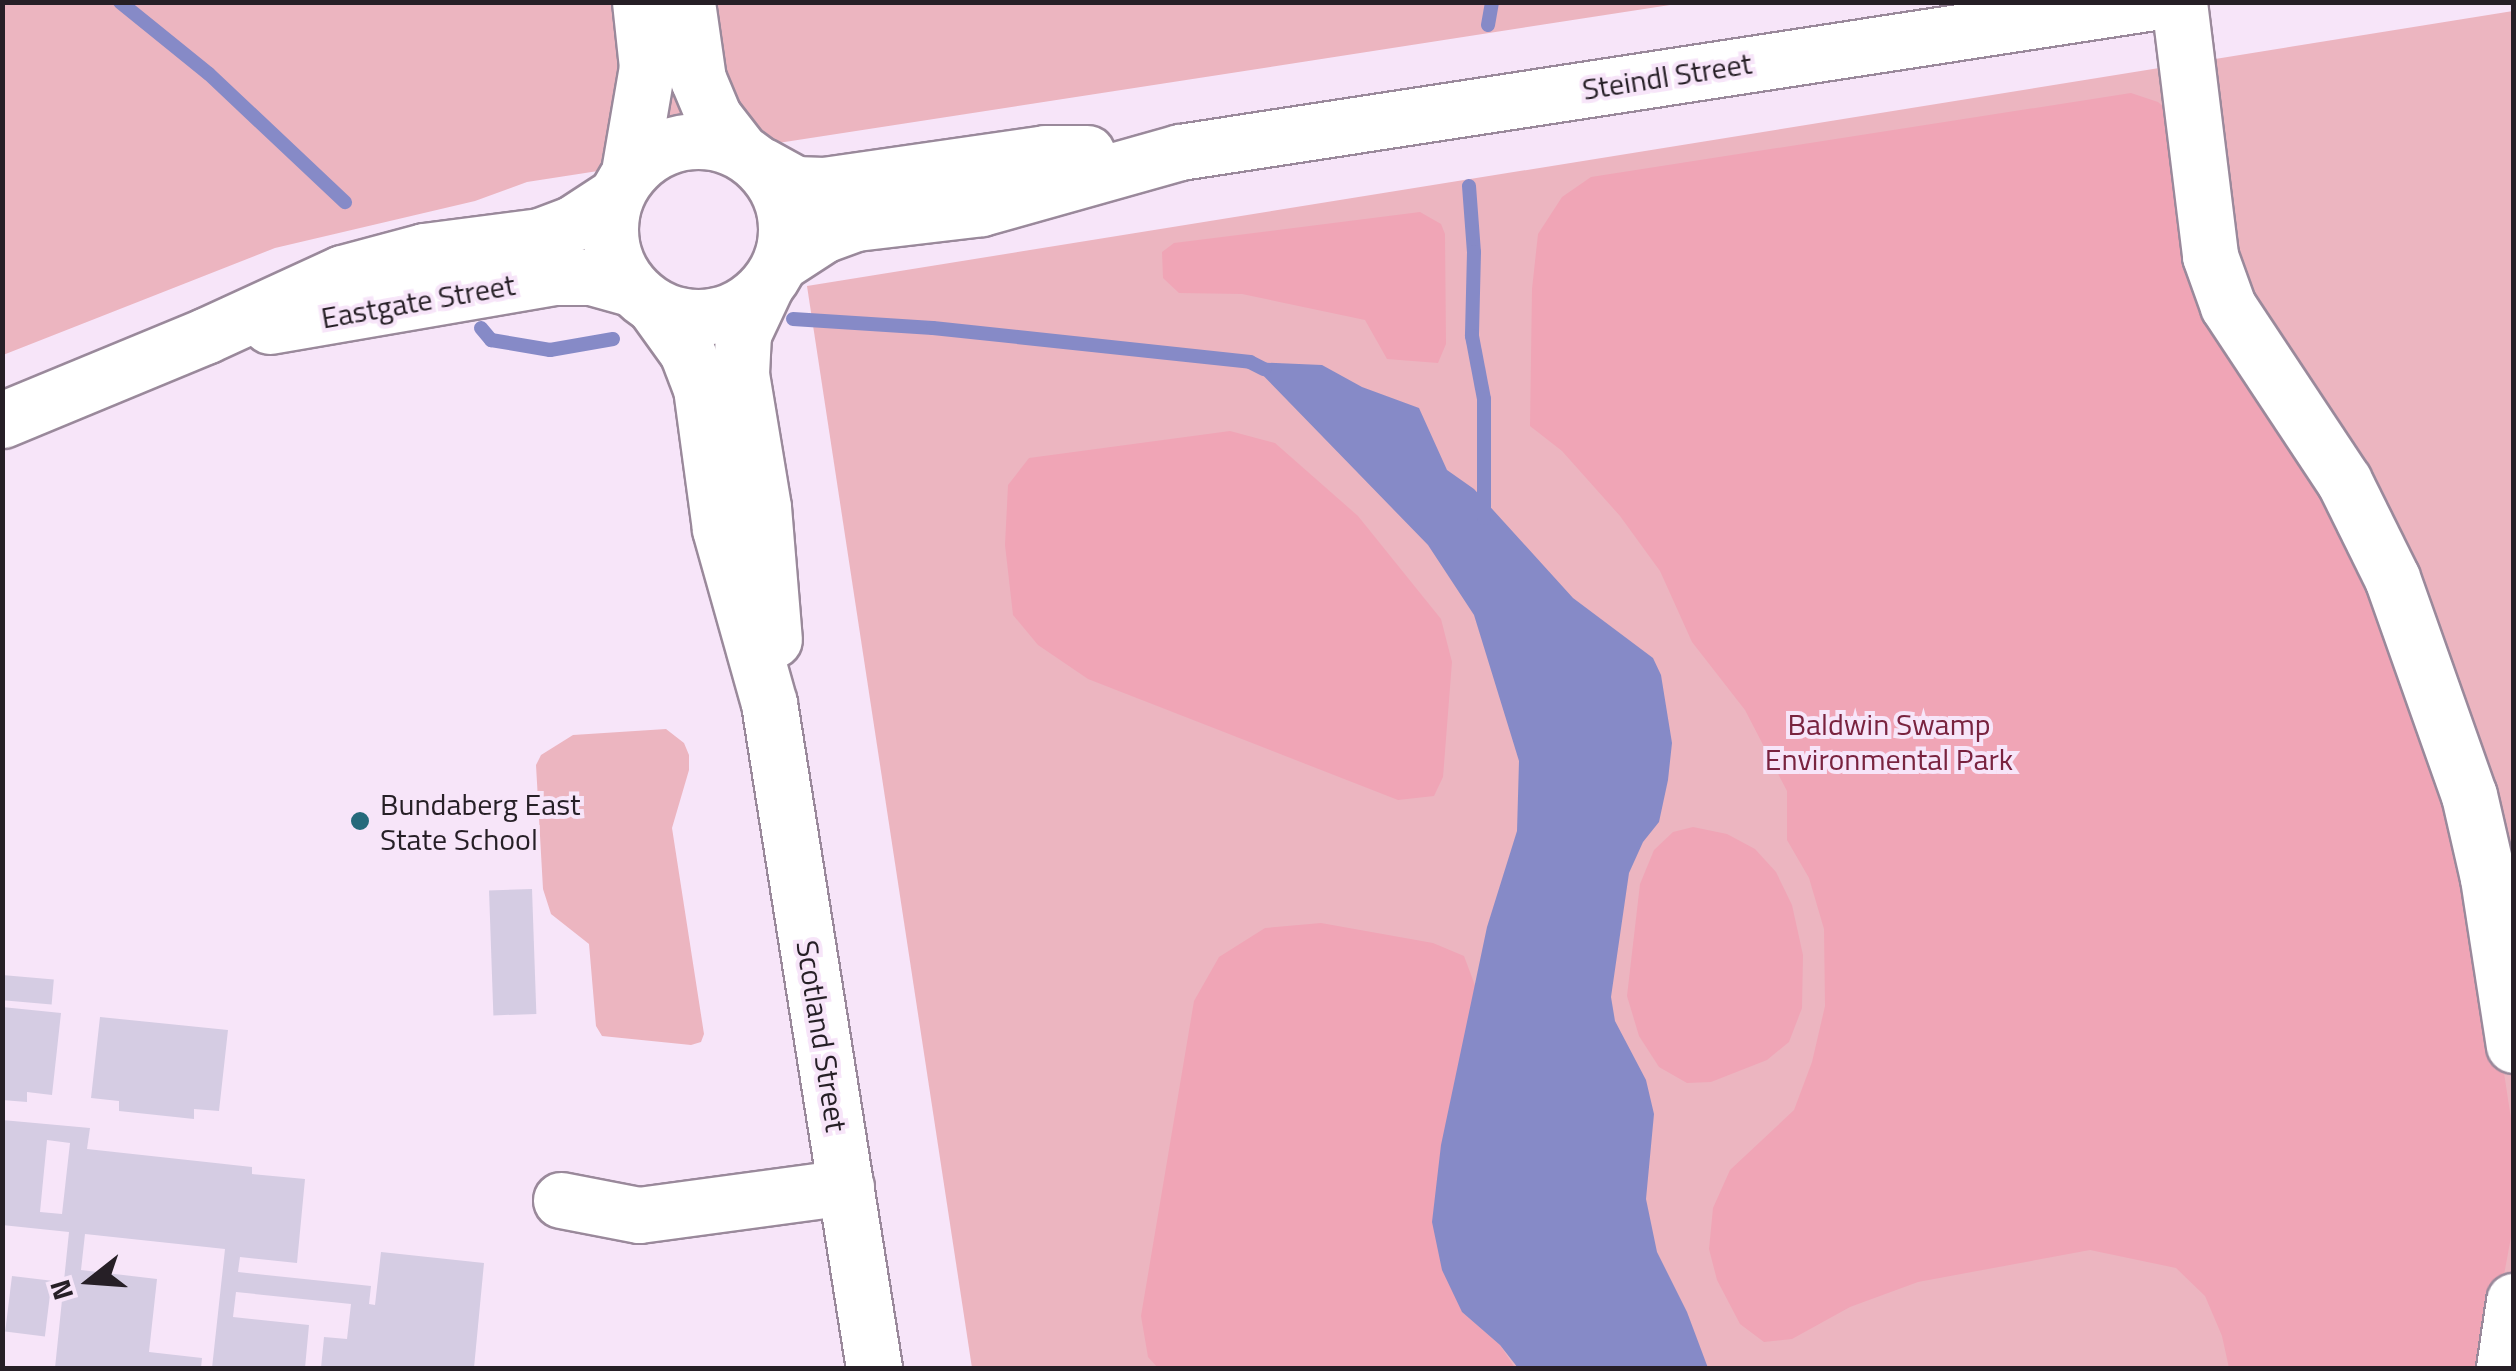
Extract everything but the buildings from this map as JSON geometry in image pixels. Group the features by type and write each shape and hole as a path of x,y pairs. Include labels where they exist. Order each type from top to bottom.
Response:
{"street":[{"path":"640,2 647,67 610,244 618,267 642,297 682,316 712,317 741,307 772,275 785,212 750,157 714,117 698,79 687,2"},
{"name":"Steindl Street","path":"772,275 823,234 856,223 981,208 1180,152 2154,2"},
{"path":"2179,2 2210,256 2228,306 2344,481 2392,578 2469,795 2488,878 2514,1044"},
{"path":"622,184 652,152 680,141 710,140 750,157"},
{"name":"Steindl Street","path":"750,157 795,184 824,185 1044,153 1180,152"},
{"name":"Eastgate Street","path":"2,420 205,336 342,273 424,251 540,236 572,224 622,184"},
{"name":"Scotland Street","path":"769,702 775,627 772,572 741,374 743,334 772,275"},
{"name":"Eastgate Street","path":"205,336 556,278 591,277 642,297"},
{"name":"Scotland Street","path":"642,297 687,352 701,388 720,528 769,702 874,1368"},
{"path":"561,1200 639,1215 846,1188"},
{"path":"2504,1368 2514,1302"}],"green space":[{"path":"3,3 1683,3 527,182 475,201 275,248 3,355"},
{"name":"Baldwin Swamp Environmental Park","path":"2513,11 2513,1368 972,1368 807,286"},
{"path":"2131,93 2158,102 2171,113 2342,517 2386,606 2481,921 2513,1132 2513,1226 2487,1368 2229,1368 2222,1336 2205,1296 2176,1268 2090,1250 1918,1282 1850,1307 1792,1339 1764,1342 1740,1324 1717,1280 1709,1249 1713,1208 1730,1170 1794,1110 1812,1062 1825,1006 1824,929 1809,878 1787,840 1787,791 1745,710 1692,642 1660,571 1620,516 1562,451 1530,426 1532,289 1538,234 1562,197 1591,177"},
{"path":"1420,212 1441,224 1445,234 1446,344 1438,363 1387,359 1365,320 1242,294 1179,293 1163,278 1162,252 1174,243"},
{"path":"1230,431 1275,443 1358,516 1441,619 1452,662 1443,777 1434,796 1398,800 1088,679 1038,645 1013,615 1005,545 1008,485 1029,458"},
{"path":"666,729 684,743 689,755 689,770 672,828 704,1034 701,1042 691,1045 602,1036 596,1026 589,944 551,914 543,889 536,765 541,755 573,735"},
{"path":"1693,827 1727,834 1755,849 1776,872 1792,905 1803,955 1802,1008 1789,1042 1767,1060 1711,1082 1687,1083 1659,1067 1639,1036 1627,996 1640,884 1654,850 1673,832"},
{"path":"1321,923 1433,943 1464,956 1476,988 1463,1054 1462,1312 1500,1345 1515,1368 1158,1368 1148,1357 1141,1316 1194,1001 1219,957 1265,928"}],"water":[{"path":"1250,362 1322,365 1362,387 1419,408 1447,470 1474,489 1573,598 1653,658 1661,675 1672,743 1668,780 1659,822 1643,842 1629,873 1611,997 1615,1021 1646,1080 1654,1114 1646,1199 1657,1252 1687,1312 1708,1368 1518,1368 1500,1345 1462,1312 1442,1270 1432,1222 1441,1145 1487,927 1517,831 1519,761 1474,615 1428,545"}],"waterway":[{"path":"120,2 209,74 345,202"},
{"path":"1488,25 1492,2"},
{"path":"1469,186 1474,252 1472,336 1484,399 1484,518"},
{"path":"793,319 933,328 1250,362 1264,369"},
{"path":"481,328 491,340 550,350 613,339"}],"place":[{"name":"Bundaberg East State School","path":"360,821"}]}
